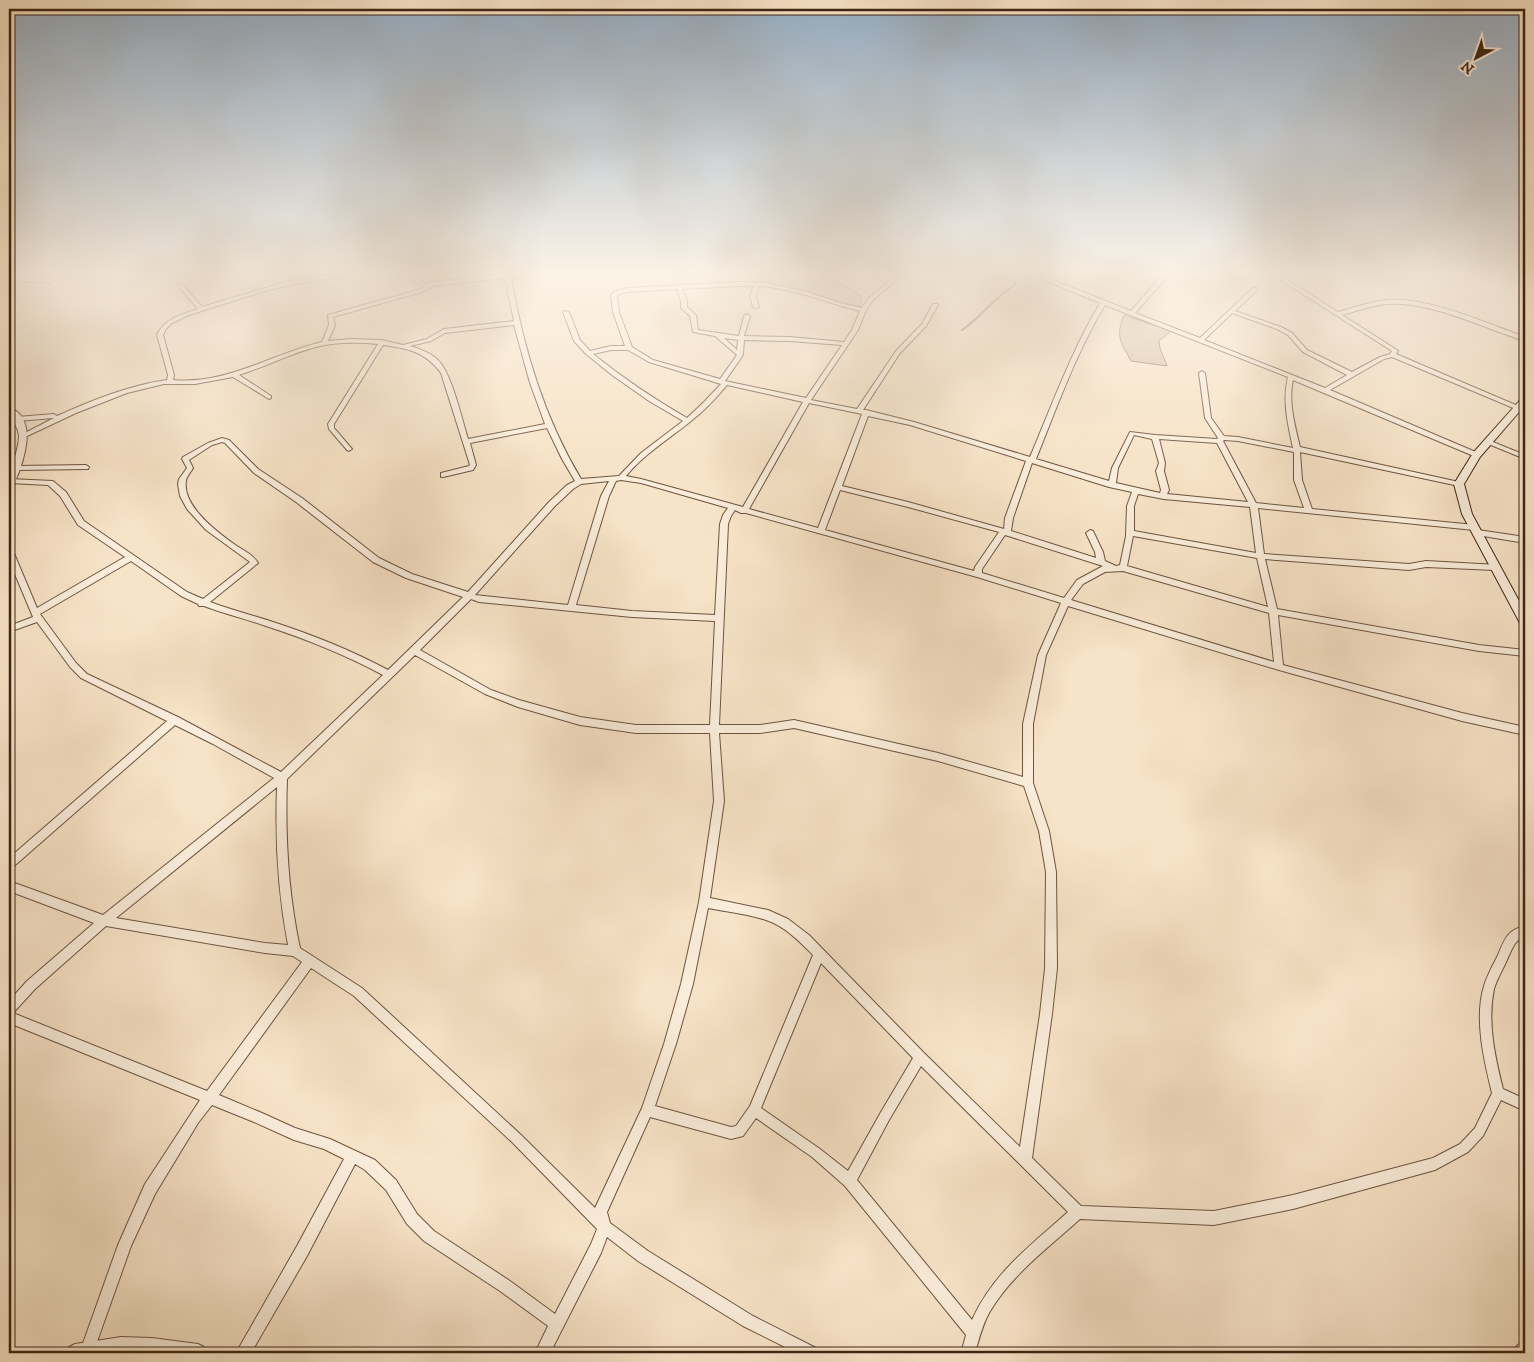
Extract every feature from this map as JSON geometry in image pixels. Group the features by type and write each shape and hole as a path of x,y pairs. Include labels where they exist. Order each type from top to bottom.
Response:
{"main road":[{"path":"1523,406 1476,455 1460,484 1468,514 1525,622"}],"street":[{"path":"160,335 171,375 170,381"},
{"path":"324,344 328,335"},
{"path":"404,346 429,340 438,335"},
{"path":"519,335 528,369 550,425 561,450 579,482"},
{"path":"575,335 577,341 588,353 652,400 688,421"},
{"path":"711,335 846,344"},
{"path":"571,607 605,496 628,468 648,450 688,421 723,383 740,355 742,335"},
{"path":"744,511 807,401 852,335"},
{"path":"820,531 838,487 863,412 898,352 915,335"},
{"path":"978,575 978,569 1005,533 1031,460 1085,335"},
{"path":"1187,335 1325,390 1476,455"},
{"path":"1201,340 1207,335"},
{"path":"1289,335 1305,351 1352,375"},
{"path":"1369,335 1394,351 1392,355"},
{"path":"1511,335 1525,339"},
{"path":"718,336 740,355"},
{"path":"613,348 622,343 625,337"},
{"path":"625,337 629,348"},
{"path":"24,436 64,414 111,396 170,381 194,382 233,374 324,344 348,341 382,342 404,346 426,355 434,360 444,373 473,465 471,468 443,475"},
{"path":"349,448 331,428 331,424 382,342"},
{"path":"588,353 613,348 629,348 651,361 723,383 912,423 1136,492 1164,497 1476,530 1525,540"},
{"path":"1325,390 1382,358 1392,355 1523,406"},
{"path":"1202,373 1208,418 1254,507 1260,556 1273,610 1278,667"},
{"path":"233,374 269,397"},
{"path":"1291,376 1288,388 1291,422 1297,450 1298,480 1309,512"},
{"path":"9,410 17,419 24,436 20,457 10,483 50,483 64,494 81,523 130,558 202,604 298,633 364,661 389,674"},
{"path":"17,419 38,419 64,414"},
{"path":"465,442 550,425"},
{"path":"1112,485 1115,468 1130,434 1155,437 1238,439 1460,484"},
{"path":"1155,437 1162,463 1160,471 1164,482 1164,497"},
{"path":"202,604 254,563 252,559 208,528 192,510 182,485 183,477 190,468 185,459 210,444 222,440 227,441 234,447 241,458 256,471 299,500 376,560 408,576 492,601 632,614 718,618"},
{"path":"1488,442 1525,458"},
{"path":"9,460 20,457"},
{"path":"16,468 86,467"},
{"path":"9,1009 31,985 104,921 282,778 470,596 552,504 570,487 579,482 618,478 641,480 744,511 978,575 1278,667 1462,717 1525,731"},
{"path":"838,487 1052,546 1114,568"},
{"path":"1124,568 1130,533 1130,510 1133,494 1136,492"},
{"path":"542,1353 596,1248 604,1226 600,1212 647,1110 670,1044 687,984 704,902 719,801 714,730 718,618 724,524 726,515 733,507"},
{"path":"1090,533 1099,552 1101,563"},
{"path":"1130,533 1260,556 1408,568 1426,564 1495,567"},
{"path":"9,551 36,615 73,665 84,676 174,720 282,778"},
{"path":"9,629 36,615 130,558"},
{"path":"1025,1159 1051,968 1051,872 1046,839 1028,783 1028,724 1042,655 1072,592 1086,578 1104,569 1124,568 1273,610 1480,648 1525,653"},
{"path":"414,650 488,692 580,721 636,729 714,730 794,724 938,757 1028,783"},
{"path":"9,864 174,720"},
{"path":"282,778 280,809 282,870 288,919 295,951"},
{"path":"9,886 104,921 265,948 295,951 358,992 516,1138 604,1226 643,1256 690,1286 748,1321 811,1353"},
{"path":"704,902 768,915 784,923 820,953 920,1057 1078,1212 1214,1218 1293,1202 1435,1164 1464,1148 1479,1132 1498,1093 1492,1070 1485,1022 1489,987 1508,945 1517,934 1525,931"},
{"path":"647,1110 731,1133 739,1132 744,1128 754,1110 820,953"},
{"path":"198,1353 131,1346 81,1351 150,1189 210,1098 309,961"},
{"path":"9,1017 258,1117 294,1134 326,1143 370,1165 391,1185 412,1218 429,1236 505,1286 557,1324"},
{"path":"850,1181 875,1132 920,1057"},
{"path":"1498,1093 1525,1105"},
{"path":"754,1110 816,1153 850,1181 972,1331"},
{"path":"243,1353 302,1251 352,1156"},
{"path":"968,1353 972,1331 989,1298 1013,1268 1078,1212"},
{"path":"1520,1353 1525,1348"}],"shaded area":[{"path":"1120,335 1167,335 1159,341 1167,366 1131,361 1120,339"}]}
